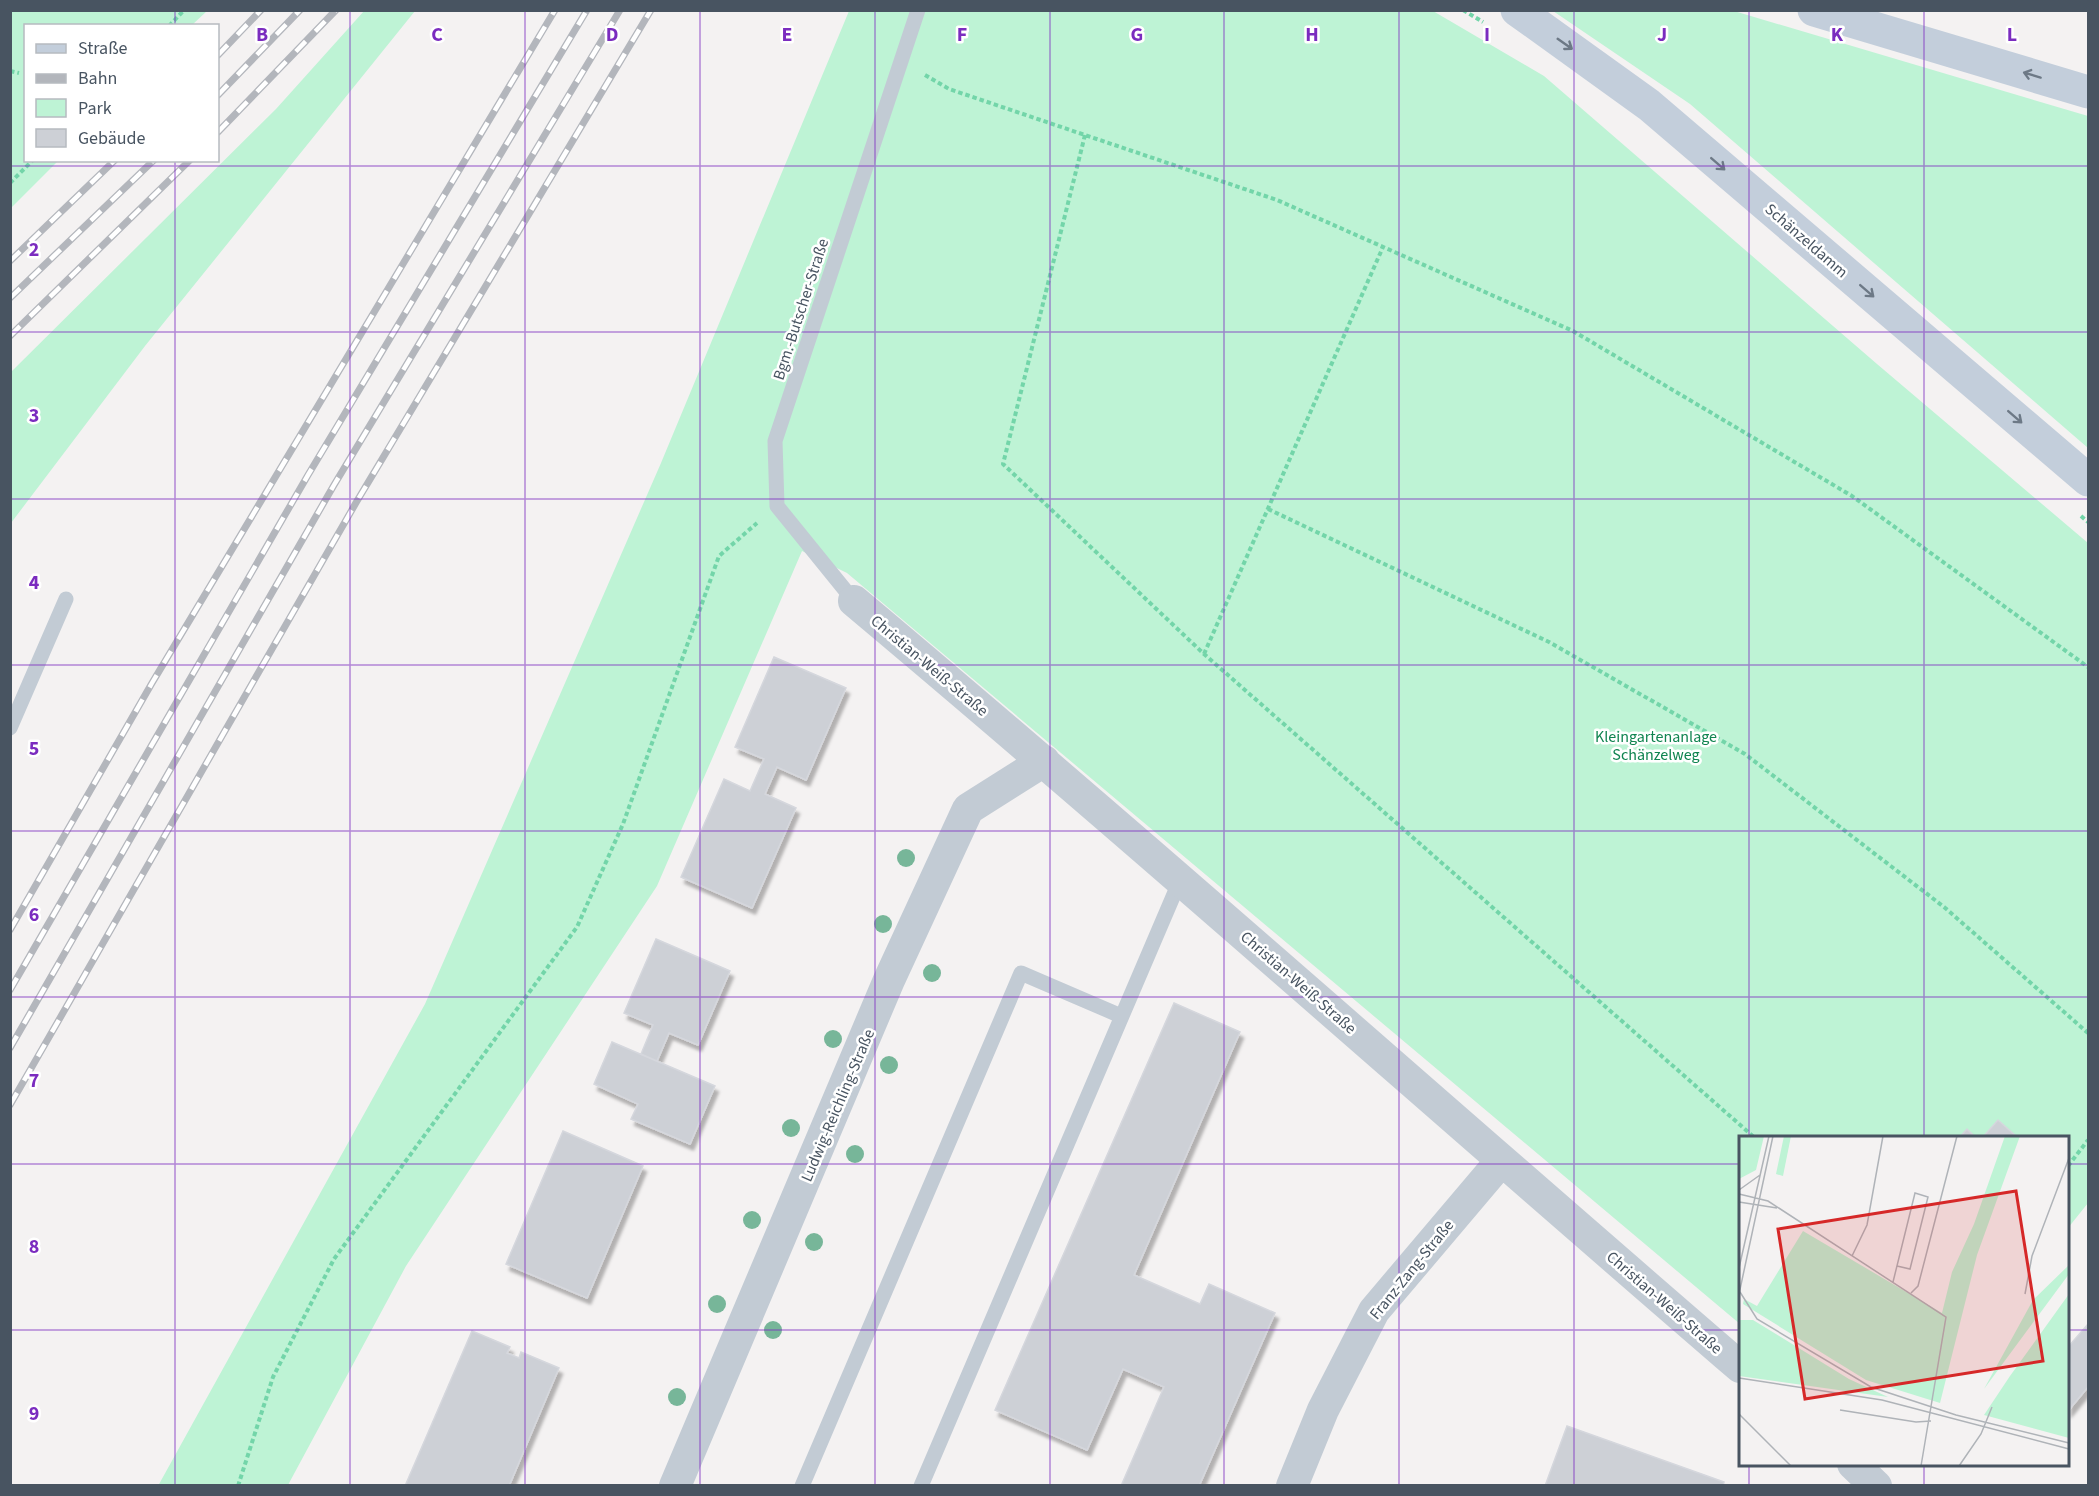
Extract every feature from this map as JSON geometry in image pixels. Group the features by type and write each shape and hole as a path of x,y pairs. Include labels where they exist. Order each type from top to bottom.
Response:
{"main road":[{"name":"Schänzeldamm","path":"1517,10 1649,105 2088,480"},
{"path":"1814,10 2088,92"}],"street":[{"name":"Christian-Weiß-Straße","path":"854,602 1180,878 1501,1161 1739,1365"},
{"name":"Ludwig-Reichling-Straße","path":"675,1485 889,980 969,809 1044,761"},
{"name":"Franz-Zang-Straße","path":"1292,1485 1323,1410 1374,1311 1501,1161"},
{"path":"1855,1466 1876,1485"}],"lane":[{"name":"Bgm.-Butscher-Straße","path":"777,506 775,441 918,10"},
{"path":"777,506 854,602"},
{"path":"10,728 66,599"},
{"path":"921,1485 1180,878"},
{"path":"802,1485 1021,973 1121,1016"}],"path":[{"path":"171,24 184,10"},
{"path":"10,71 19,73"},
{"path":"949,89 1277,200 1573,331 1852,496 2088,667"},
{"path":"1085,135 1003,464 1204,654 1754,1136"},
{"path":"10,183 31,162"},
{"path":"1204,654 1383,247"},
{"path":"238,1485 273,1377 334,1259 577,927 623,824 719,556 777,506"},
{"path":"1268,509 1549,642 1745,754 1944,907 2088,1033"},
{"path":"2069,1164 2088,1140"}],"green space":[{"path":"11,10 207,11 193,24 24,24 24,162 57,162 11,208"},
{"path":"364,11 415,11 145,346 11,523 11,372 276,109"},
{"name":"Kleingartenanlage Schänzelweg","path":"849,11 1433,11 1544,76 2088,543 2088,1203 2069,1227 2069,1136 1739,1136 1739,1323 847,573 802,551 657,886 406,1266 288,1485 158,1486 425,1004 661,463"},
{"path":"1553,11 1734,11 2088,116 2088,448 1690,104"}],"building":[{"path":"774,657 846,688 806,780 777,767 765,794 796,808 752,908 681,877 724,779 750,791 764,759 735,747"},
{"path":"656,939 730,971 698,1045 669,1033 657,1061 641,1054 653,1025 624,1013"},
{"path":"1174,1003 1240,1032 1134,1275 1200,1304 1209,1284 1275,1313 1199,1486 1121,1486 1164,1387 1123,1369 1087,1450 995,1410"},
{"path":"612,1042 715,1086 690,1144 631,1119 638,1104 594,1084"},
{"path":"1998,1120 2016,1136 1984,1136"},
{"path":"1967,1129 1974,1136 1961,1136"},
{"path":"563,1131 643,1166 587,1298 506,1264"},
{"path":"2088,1324 2088,1387 2069,1410 2069,1346"},
{"path":"472,1331 510,1347 507,1353 519,1358 521,1352 559,1368 509,1486 405,1486"},
{"path":"1567,1426 1724,1482 1723,1486 1545,1486"}],"railway":[{"path":"219,54 261,10"},
{"path":"219,94 300,10"},
{"path":"219,131 336,10"},
{"path":"10,930 152,683 555,10"},
{"path":"10,990 308,475 587,10"},
{"path":"10,1048 334,485 620,10"},
{"path":"10,1105 357,501 651,10"},
{"path":"10,261 113,162"},
{"path":"10,298 152,162"},
{"path":"10,336 188,162"}]}
